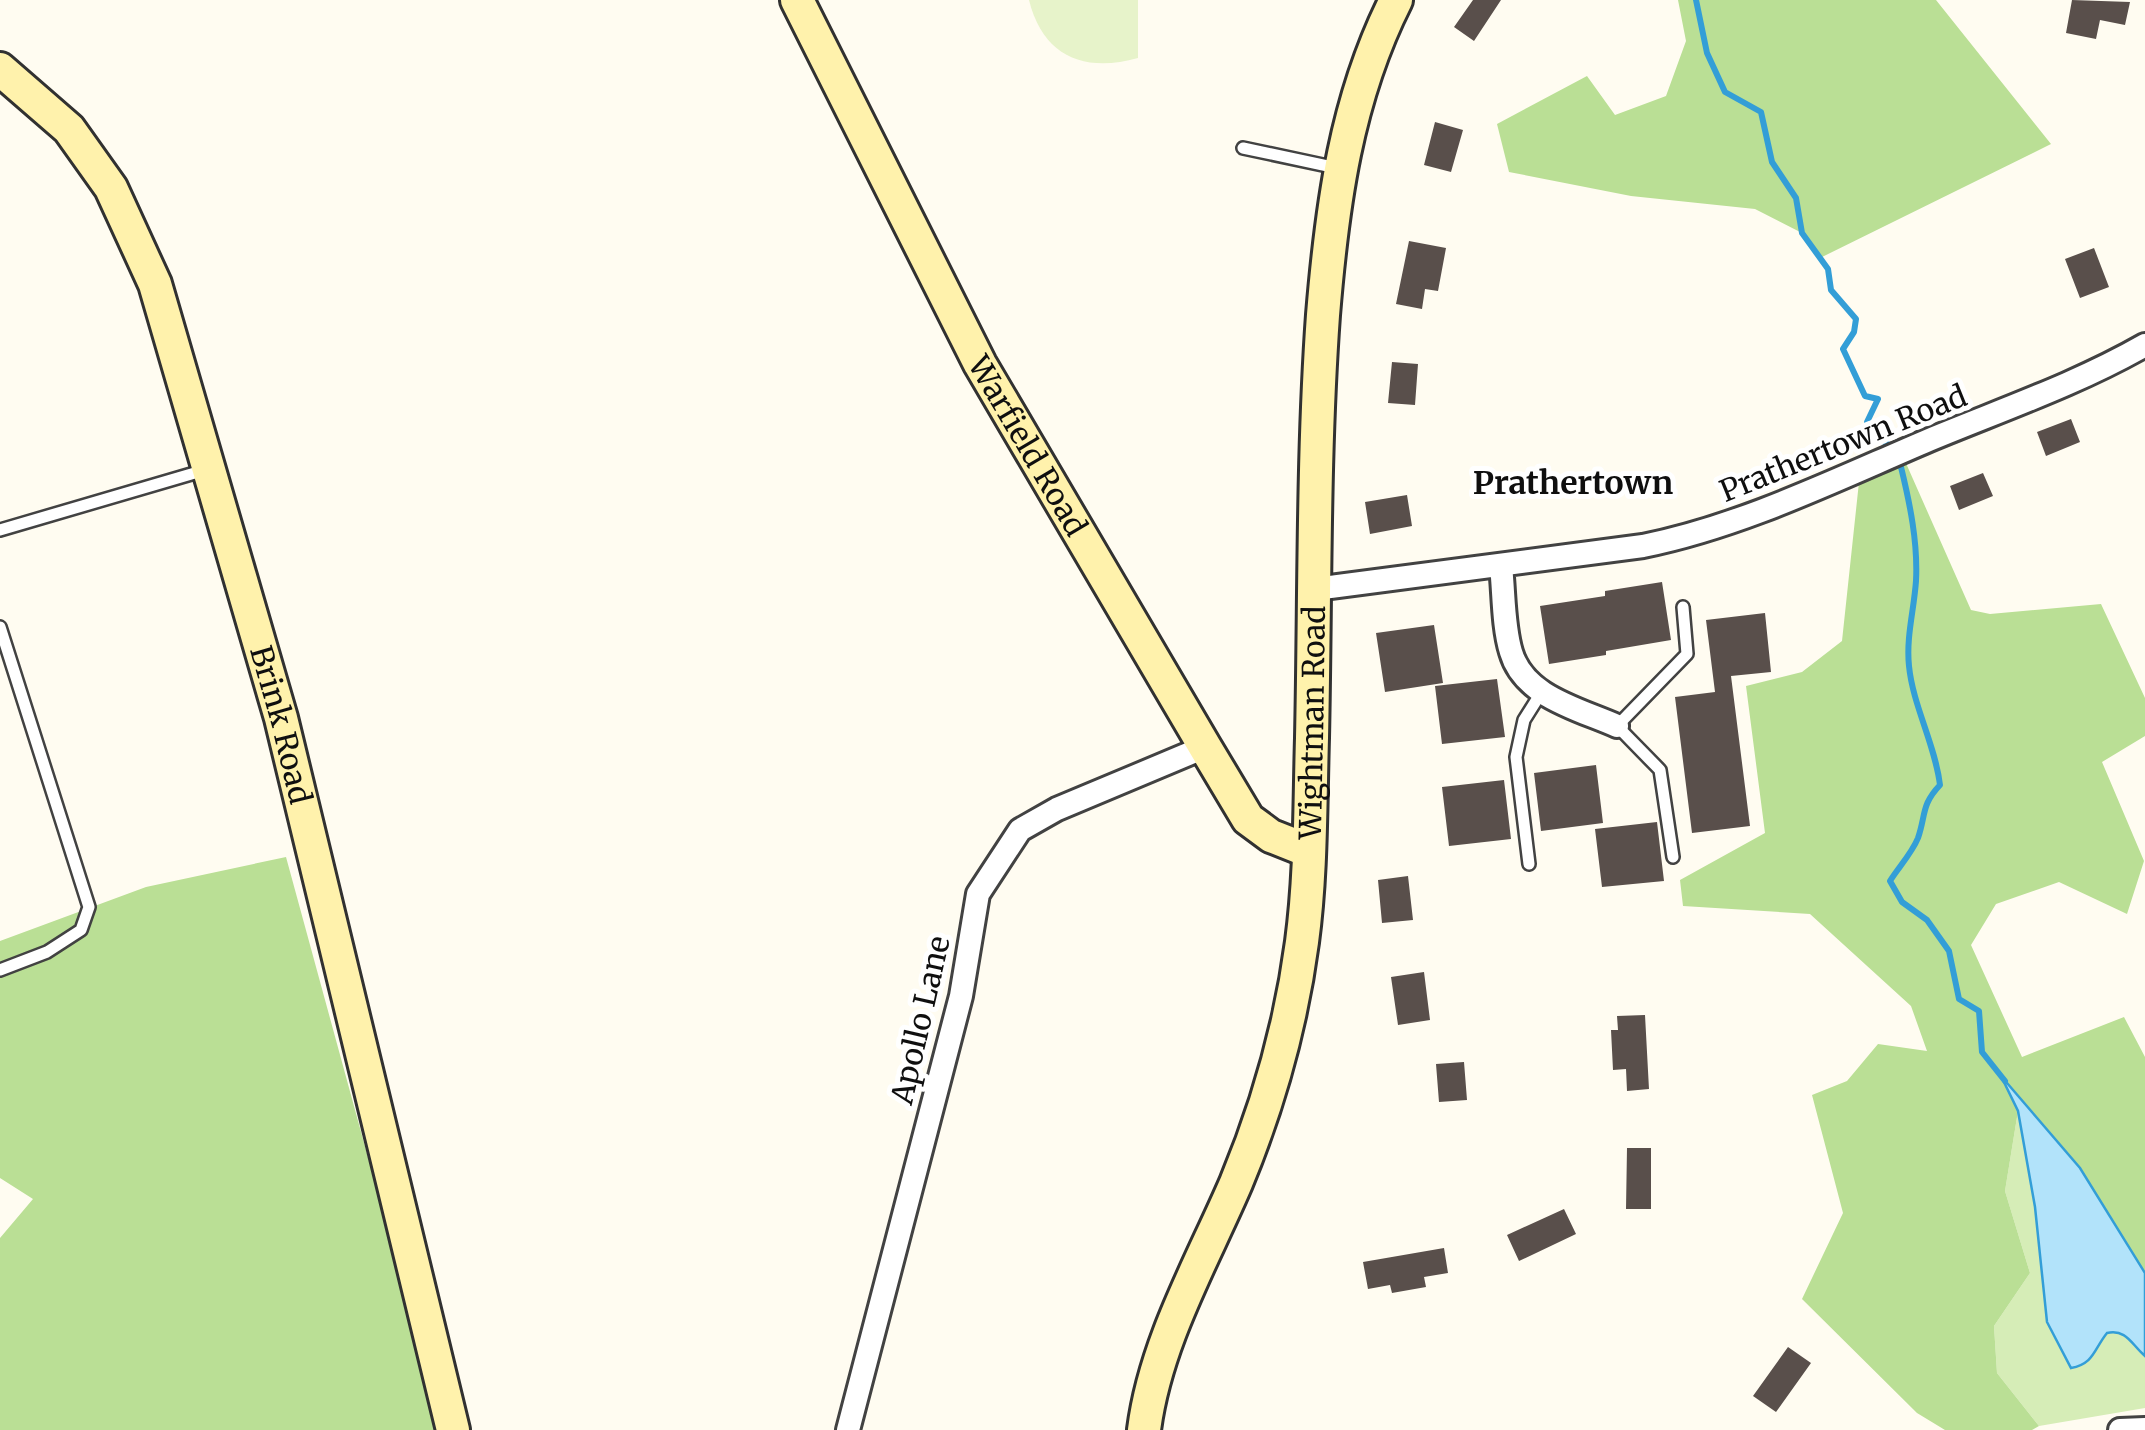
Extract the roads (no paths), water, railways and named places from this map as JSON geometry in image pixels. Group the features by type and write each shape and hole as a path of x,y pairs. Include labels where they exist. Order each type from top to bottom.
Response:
{"main road":[{"name":"Warfield Road","path":"797,0 980,364 1204,747 1248,818 1271,836 1310,851"},
{"name":"Wightman Road","path":"1144,1430 1166,1344 1238,1178 1281,1056 1302,943 1310,851 1316,412 1330,231 1361,78 1396,0"},
{"name":"Brink Road","path":"0,68 68,129 111,188 155,284 281,718 453,1430"}],"street":[{"name":"Prathertown Road","path":"1315,589 1690,537 2117,361 2145,345"},
{"path":"1501,566 1510,652 1522,676 1541,693 1617,726"},
{"name":"Apollo Lane","path":"848,1430 961,996 978,894 1020,830 1057,809 1204,747"},
{"path":"2120,1430 2145,1428"}],"lane":[{"path":"1244,148 1341,169"},
{"path":"0,530 210,468"},
{"path":"1673,858 1660,770 1617,726 1687,654 1683,607"},
{"path":"0,627 89,908 81,930 47,952 0,970"},
{"path":"1529,864 1516,757 1524,720 1541,693"}],"water":[{"path":"2001,1076 2080,1168 2145,1273 2145,1356 2124,1335 2107,1333 2089,1359 2071,1368 2047,1322 2035,1207 2018,1111"}],"waterway":[{"path":"1696,0 1707,53 1725,92 1761,112 1772,162 1796,198 1802,233 1828,269 1831,290 1856,319 1854,332 1843,349 1865,396 1878,399 1867,422 1868,436 1891,448"},
{"path":"1901,467 1916,552 1909,666 1940,785 1927,804 1915,844 1890,881 1902,902 1927,920 1949,951 1959,999 1979,1011 1982,1052 2005,1081"}],"district":[{"name":"Prathertown","path":"1573,483"}]}
